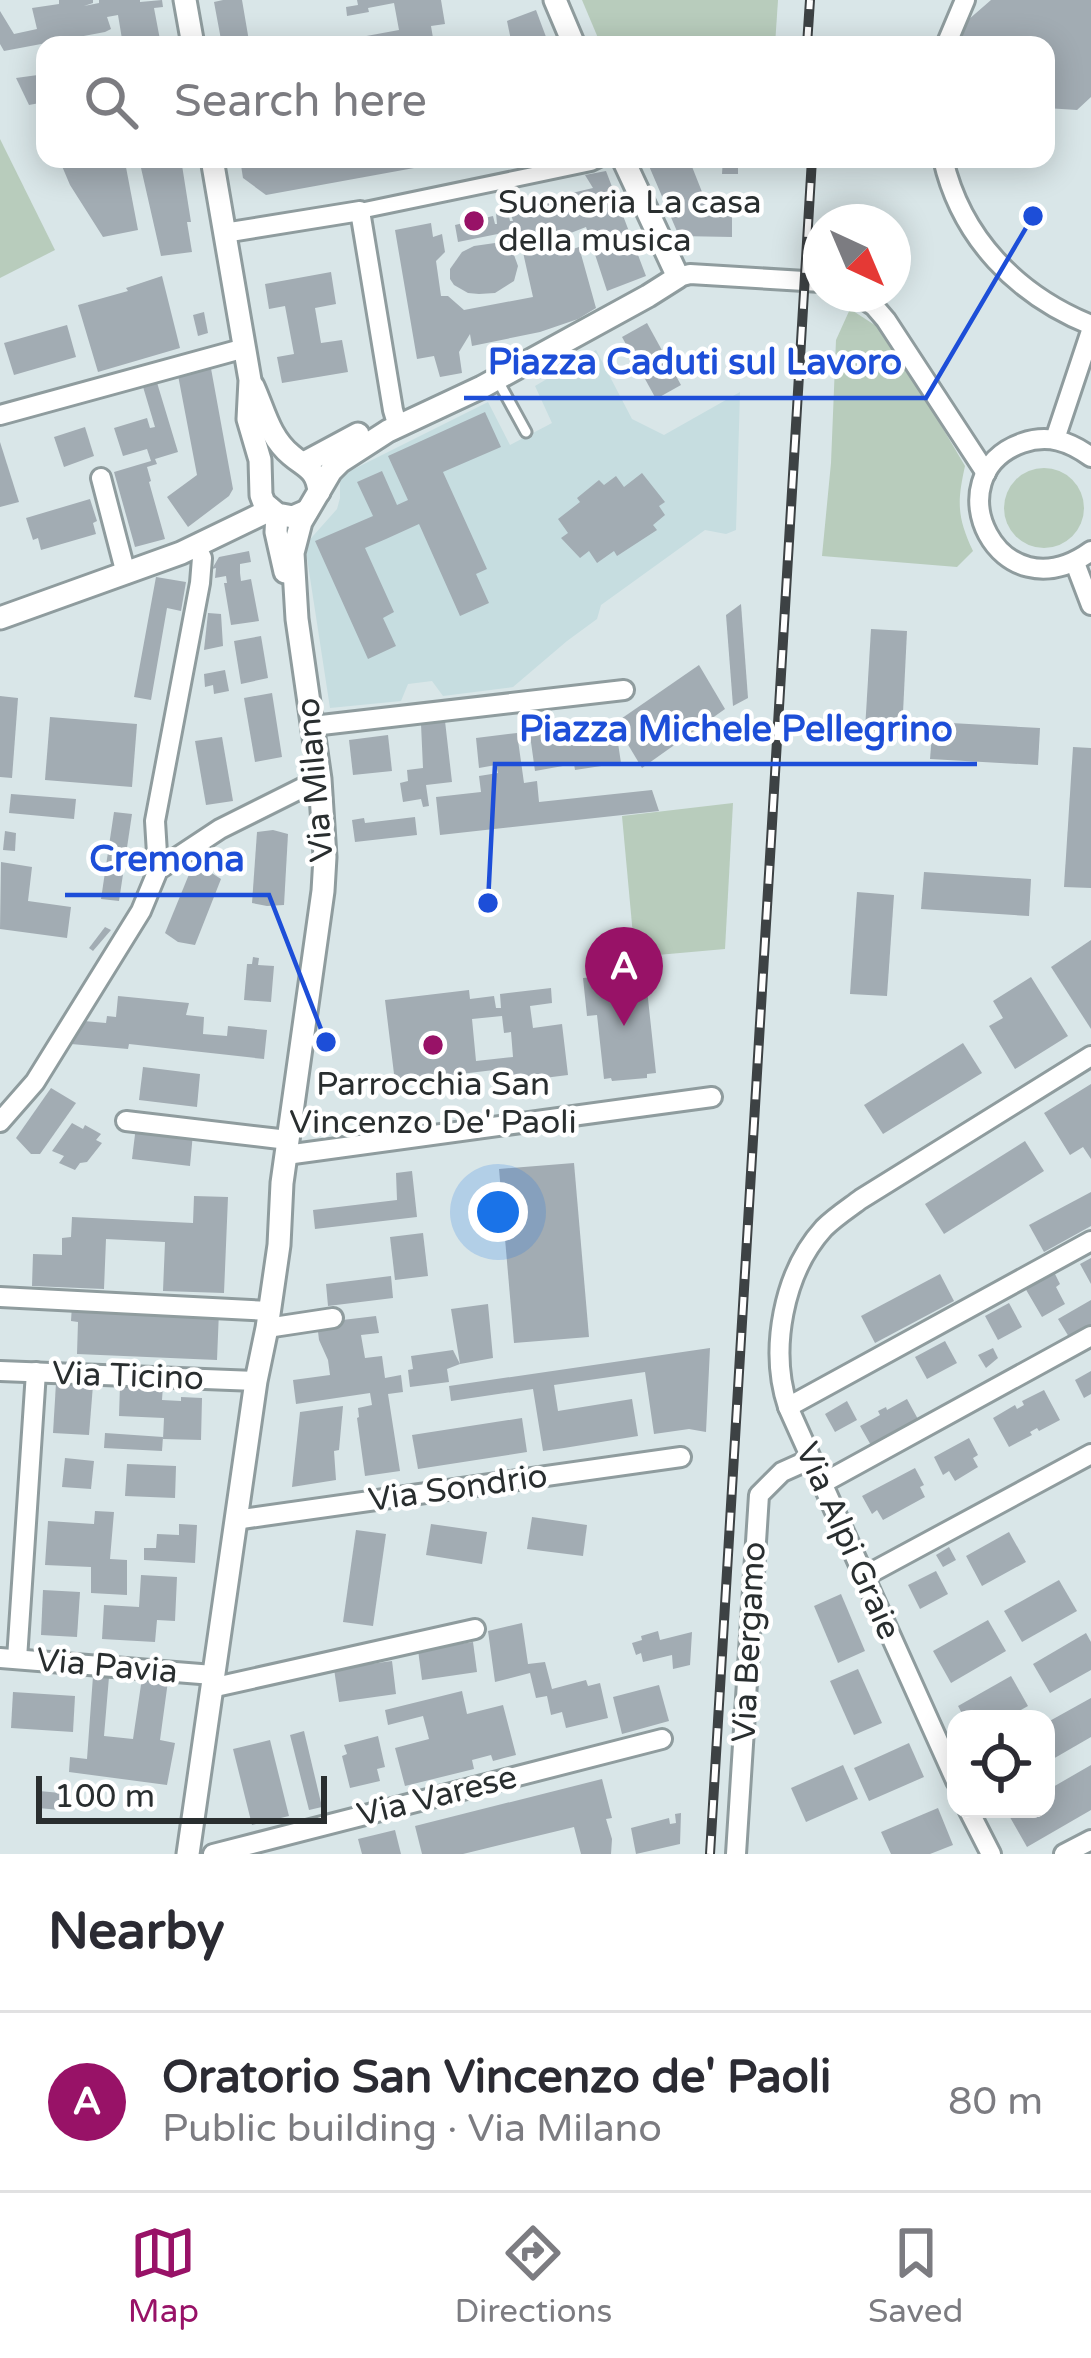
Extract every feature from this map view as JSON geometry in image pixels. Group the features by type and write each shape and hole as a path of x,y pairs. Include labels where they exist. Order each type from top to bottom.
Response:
{"street":[{"path":"185,0 191,36"},
{"path":"554,0 570,36"},
{"path":"950,36 965,0"},
{"name":"Via Milano","path":"188,1854 268,1320 323,891 324,822 293,553 313,501 315,473 274,436 250,380 213,168"},
{"path":"224,233 361,212 568,168"},
{"path":"627,168 678,277"},
{"path":"946,168 963,214 1001,268 1043,302 1091,328 1055,439"},
{"path":"361,212 393,429"},
{"path":"0,618 126,574 273,512 293,517 313,501 340,462 678,277 803,281"},
{"path":"879,312 986,473"},
{"path":"0,415 244,348"},
{"name":"Via Milano","path":"250,380 248,419 260,460 264,503 273,512 297,619"},
{"path":"0,1122 35,1082 142,910 158,870 155,821 200,583 202,542 278,462 299,461 358,434 393,429"},
{"path":"1091,457 1055,439 1015,446 986,473 979,514 998,550 1014,563 1055,569 1083,557 1091,605"},
{"path":"100,478 126,574"},
{"path":"202,542 249,536 261,538 280,553"},
{"path":"313,726 624,690"},
{"path":"158,870 220,829 320,779"},
{"name":"Via Alpi Graie","path":"947,1761 788,1407 778,1363 783,1321 810,1248 836,1217 1091,1057"},
{"path":"126,1121 287,1148 712,1097"},
{"path":"788,1407 1091,1241"},
{"path":"0,1297 268,1320 333,1318"},
{"path":"823,1483 1091,1336"},
{"name":"Via Ticino","path":"0,1371 256,1381"},
{"path":"9,1658 36,1372"},
{"path":"865,1576 1091,1454"},
{"name":"Via Sondrio","path":"236,1520 681,1457"},
{"name":"Via Bergamo","path":"736,1854 760,1495 782,1472 811,1459"},
{"name":"Via Pavia","path":"9,1658 212,1682 475,1629"},
{"name":"Via Varese","path":"213,1854 662,1739"},
{"path":"973,1818 991,1854"},
{"path":"1064,1854 1091,1840"}],"lane":[{"path":"497,379 526,432"}],"shaded area":[{"path":"596,350 632,419 664,435 740,392 736,530 726,534 705,530 601,605 597,619 513,687 443,696 432,681 408,684 401,701 330,708 305,545 337,509 340,476 488,402 510,445 552,423 535,386"}],"green space":[{"path":"582,0 778,0 776,36 597,36"},
{"path":"0,139 55,250 0,278"},
{"path":"849,312 881,329 965,466 960,509 973,551 957,567 822,556 836,340"},
{"path":"1044,468 1073,479 1084,508 1073,537 1044,548 1015,537 1004,508 1015,479"},
{"path":"733,803 725,949 635,957 622,816"}],"building":[{"path":"59,0 93,0 84,6 99,3 99,0 162,0 163,7 154,8 159,36 122,36 118,15 107,17 111,29 105,32 36,36 36,45 4,51 0,11 14,34 37,29 32,8 59,4"},
{"path":"242,0 248,36 220,36 214,2"},
{"path":"357,0 441,0 445,24 431,26 433,36 366,36 399,30 394,3 347,16 346,7 358,5"},
{"path":"991,0 1091,0 1091,97 1077,110 1055,109 1055,36 962,36 968,20"},
{"path":"536,10 546,36 510,36 507,21"},
{"path":"36,75 36,104 29,105 16,78"},
{"path":"63,168 126,168 138,230 103,237"},
{"path":"141,168 182,168 192,252 161,256"},
{"path":"241,168 414,168 266,195 243,178"},
{"path":"650,168 693,168 704,197 732,198 732,237 679,236"},
{"path":"722,168 738,168 738,174 722,174"},
{"path":"606,171 646,276 607,291 586,227 563,236 567,251 579,247 596,308 540,332 472,346 470,334 459,352 462,373 440,377 434,356 417,359 395,230 431,223 433,237 442,234 445,252 436,261 441,296 448,296 464,310 533,297 518,230 458,242 455,225 493,216 497,224 496,213 502,209 513,221 509,208 593,188 585,175"},
{"path":"495,243 514,255 518,266 514,281 495,293 468,293 454,285 450,269 462,252"},
{"path":"331,272 336,304 315,308 321,343 342,340 348,372 282,383 277,357 294,354 285,306 269,309 265,284"},
{"path":"162,276 180,348 98,372 78,305"},
{"path":"204,312 208,333 198,336 193,315"},
{"path":"647,323 681,385 656,399 622,337"},
{"path":"67,325 76,357 14,375 4,343"},
{"path":"210,363 233,489 188,527 167,497 197,475 177,370"},
{"path":"155,376 178,452 155,459 157,464 147,467 165,539 135,547 114,472 151,461 147,449 123,456 114,428 147,418 150,428 155,427 141,380"},
{"path":"485,412 501,447 443,472 487,569 476,574 489,603 460,616 419,524 365,548 394,612 383,618 396,646 368,659 315,541 373,516 357,482 382,471 397,505 408,500 388,456"},
{"path":"85,427 94,456 64,467 54,437"},
{"path":"0,442 19,502 0,507"},
{"path":"642,473 665,502 659,506 665,515 653,525 657,530 617,556 614,551 597,563 589,551 580,558 561,538 568,533 558,519 599,480 604,485 616,476 624,487"},
{"path":"90,499 96,534 41,550 26,518"},
{"path":"249,551 251,562 240,564 241,581 251,579 259,621 231,625 226,576 215,578 216,568 212,569 219,557"},
{"path":"156,577 186,582 181,611 167,608 151,700 134,697"},
{"path":"741,604 748,698 733,706 726,615"},
{"path":"208,613 221,614 223,646 204,650"},
{"path":"871,629 907,631 902,733 865,730"},
{"path":"261,636 268,678 241,684 234,641"},
{"path":"699,665 725,709 642,768 615,723"},
{"path":"225,670 229,691 214,694 213,685 205,687 204,674"},
{"path":"272,693 282,757 255,762 244,698"},
{"path":"0,696 18,698 12,778 0,777"},
{"path":"50,717 137,724 132,787 45,780"},
{"path":"445,721 452,782 426,785 429,806 423,807 421,799 403,802 400,783 408,781 407,770 423,768 421,724"},
{"path":"933,722 1040,728 1038,765 930,759"},
{"path":"554,731 555,741 609,732 611,744 618,743 621,763 535,771 530,735"},
{"path":"517,733 524,783 537,781 539,802 652,790 659,811 440,835 436,797 481,792 479,776 498,773 496,765 479,768 476,738"},
{"path":"388,735 392,771 353,775 349,740"},
{"path":"222,737 233,801 206,805 195,741"},
{"path":"1073,747 1091,748 1091,888 1064,887"},
{"path":"11,794 76,799 74,819 9,813"},
{"path":"114,812 132,814 119,901 101,899"},
{"path":"415,817 417,835 355,842 352,820 364,818 365,823"},
{"path":"5,831 16,833 15,851 3,850"},
{"path":"257,832 288,834 284,905 267,906 252,903"},
{"path":"1,862 32,867 28,901 71,907 67,938 0,929"},
{"path":"192,867 221,879 195,945 165,933"},
{"path":"924,872 1031,879 1029,916 921,909"},
{"path":"857,892 894,895 887,996 850,994"},
{"path":"105,927 111,930 93,951 89,948"},
{"path":"1091,940 1091,1029 1051,967"},
{"path":"253,957 259,958 258,965 274,966 271,1002 244,1000 247,964 252,964"},
{"path":"620,970 620,974 645,971 656,1073 647,1078 604,1079 597,1015 587,1016 583,978"},
{"path":"1031,977 1068,1036 1015,1069 989,1026 1003,1018 993,1001"},
{"name":"Parrocchia San Vincenzo De' Paoli","path":"551,988 552,1003 530,1006 533,1028 562,1024 568,1075 503,1083 502,1069 395,1082 385,1000 469,990 470,999 494,996 496,1008 501,1008 500,994","holes":["502,1016 504,1033 511,1032 513,1057 476,1061 472,1019"]},
{"path":"118,996 189,1003 186,1015 204,1017 203,1034 227,1036 228,1026 267,1030 264,1059 129,1044 128,1049 71,1044 84,1021 106,1023 107,1016 116,1017"},
{"path":"963,1043 982,1073 883,1134 864,1105"},
{"path":"143,1067 200,1074 197,1107 139,1100"},
{"path":"1091,1084 1091,1159 1083,1147 1070,1155 1044,1113"},
{"path":"51,1088 76,1103 40,1154 31,1154 16,1138"},
{"path":"72,1123 101,1134 96,1140 102,1143 75,1170 59,1163 64,1156 52,1151"},
{"path":"136,1126 193,1133 190,1166 132,1159"},
{"path":"1025,1141 1044,1171 944,1234 925,1204"},
{"path":"574,1163 589,1337 514,1343 499,1169"},
{"path":"412,1171 417,1217 315,1229 313,1210 397,1200 396,1173"},
{"path":"1091,1192 1091,1226 1044,1252 1029,1225"},
{"path":"194,1196 228,1197 224,1293 163,1291 165,1242 106,1239 104,1289 32,1286 33,1254 62,1255 62,1238 71,1237 72,1217 193,1223"},
{"path":"423,1233 428,1276 395,1280 390,1237"},
{"path":"1091,1258 1091,1284 1080,1264"},
{"path":"1054,1272 1065,1304 1042,1317 1025,1288"},
{"path":"940,1274 954,1301 875,1343 861,1316"},
{"path":"391,1276 393,1298 328,1306 326,1284"},
{"path":"1091,1300 1091,1325 1069,1337 1058,1319"},
{"path":"1009,1303 1022,1327 998,1340 985,1316"},
{"path":"488,1304 493,1358 460,1364 451,1309"},
{"path":"72,1305 219,1311 217,1360 77,1354 78,1322 71,1321"},
{"path":"376,1316 379,1333 361,1335 365,1358 382,1356 385,1378 401,1375 403,1392 388,1394 400,1471 365,1476 357,1418 358,1408 372,1405 370,1393 296,1404 293,1380 330,1375 317,1323"},
{"path":"945,1341 957,1363 927,1379 915,1357"},
{"path":"710,1348 706,1432 689,1429 654,1434 645,1372 554,1385 558,1411 632,1399 638,1436 564,1448 543,1451 533,1389 451,1401 449,1386"},
{"path":"993,1348 998,1358 986,1368 978,1355"},
{"path":"453,1350 460,1364 447,1369 449,1382 410,1387 411,1356"},
{"path":"1091,1371 1091,1394 1084,1398 1075,1380"},
{"path":"56,1383 93,1385 89,1435 53,1433"},
{"path":"120,1385 163,1386 162,1400 202,1398 201,1440 163,1439 164,1418 119,1416"},
{"path":"1044,1390 1060,1420 1037,1428 1009,1447 993,1418 1015,1405 1017,1409 1024,1405 1022,1401"},
{"path":"907,1399 919,1421 872,1447 860,1426 880,1415 878,1411"},
{"path":"847,1401 857,1420 835,1432 825,1414"},
{"path":"343,1406 339,1450 334,1451 336,1480 292,1487 300,1412"},
{"path":"522,1418 527,1452 418,1469 412,1435"},
{"path":"105,1433 163,1437 162,1451 104,1448"},
{"path":"969,1438 978,1467 955,1481 949,1471 943,1475 934,1457"},
{"path":"65,1458 94,1461 91,1489 62,1487"},
{"path":"127,1464 176,1466 175,1498 125,1496"},
{"path":"915,1468 925,1497 883,1520 877,1510 872,1514 862,1496"},
{"path":"95,1511 114,1512 110,1559 127,1560 127,1595 91,1593 91,1567 45,1565 48,1521 94,1524"},
{"path":"532,1517 587,1525 583,1556 527,1549"},
{"path":"179,1524 197,1525 195,1563 144,1560 144,1548 156,1548 157,1534 179,1535"},
{"path":"431,1524 487,1532 482,1564 426,1555"},
{"path":"356,1530 386,1534 373,1626 343,1622"},
{"path":"1009,1532 1026,1562 982,1586 966,1556"},
{"path":"949,1547 956,1560 943,1567 936,1555"},
{"path":"936,1571 948,1594 920,1609 908,1585"},
{"path":"141,1575 177,1577 175,1621 157,1620 155,1642 102,1639 104,1605 139,1607"},
{"path":"1059,1580 1077,1611 1022,1642 1004,1611"},
{"path":"43,1590 80,1592 77,1637 41,1635"},
{"path":"841,1594 865,1651 838,1663 814,1606"},
{"path":"988,1620 1006,1651 951,1683 933,1651"},
{"path":"522,1623 528,1664 545,1662 552,1689 586,1680 588,1686 600,1683 608,1718 566,1728 562,1712 551,1715 547,1696 536,1698 530,1673 495,1682 488,1631"},
{"path":"658,1631 660,1640 692,1632 690,1665 673,1669 672,1655 643,1662 641,1653 636,1655 632,1643"},
{"path":"1086,1633 1091,1642 1091,1670 1050,1693 1033,1664"},
{"path":"473,1642 477,1672 422,1680 418,1650"},
{"path":"392,1661 396,1694 339,1702 334,1669"},
{"path":"858,1669 882,1723 854,1735 830,1681"},
{"path":"93,1676 109,1677 104,1736 133,1739 142,1678 168,1681 160,1740 175,1743 167,1785 69,1772 70,1757 87,1759"},
{"path":"1011,1676 1028,1706 960,1710 958,1706"},
{"path":"659,1685 669,1721 622,1734 613,1697"},
{"path":"462,1691 467,1714 503,1705 516,1755 472,1760 474,1769 405,1786 395,1748 429,1739 423,1716 388,1725 385,1710"},
{"path":"13,1692 75,1696 73,1732 11,1728"},
{"path":"1091,1698 1091,1737 1055,1758 1055,1718"},
{"path":"304,1731 322,1807 309,1810 290,1735"},
{"path":"378,1736 385,1767 377,1769 380,1781 350,1788 344,1745"},
{"path":"270,1740 289,1816 252,1825 233,1749"},
{"path":"909,1743 924,1777 869,1801 854,1768"},
{"path":"843,1765 858,1799 806,1822 791,1788"},
{"path":"1091,1765 1091,1810 1027,1847 1010,1818 1055,1818 1055,1786"},
{"path":"602,1779 612,1818 606,1819 611,1854 581,1854 574,1827 463,1854 422,1854 415,1826"},
{"path":"39,1791 61,1793 60,1810 38,1808"},
{"path":"938,1808 953,1845 930,1854 891,1854 881,1832"},
{"path":"681,1813 680,1844 636,1854 631,1828 669,1818 670,1824 676,1823 675,1814"},
{"path":"395,1830 401,1854 362,1854 358,1839"}],"railway":[{"path":"808,36 810,0"},
{"path":"710,1854 811,168"}],"place":[{"name":"Piazza Caduti sul Lavoro","path":"1033,216"},
{"name":"Suoneria La casa della musica","path":"474,221"},
{"name":"Piazza Michele Pellegrino","path":"488,903"},
{"name":"Oratorio San Vincenzo de' Paoli","path":"624,1026"},
{"name":"Cremona","path":"326,1042"},
{"name":"Parrocchia San Vincenzo De' Paoli","path":"433,1045"}]}
